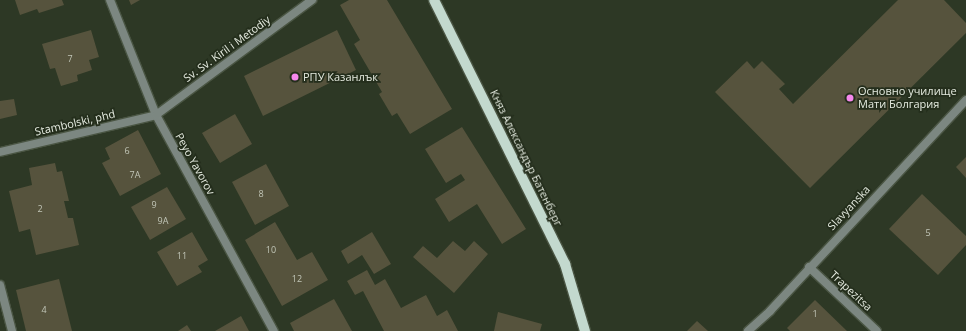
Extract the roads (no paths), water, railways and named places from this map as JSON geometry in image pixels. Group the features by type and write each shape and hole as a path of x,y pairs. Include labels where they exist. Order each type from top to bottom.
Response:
{"main road":[{"name":"Княз Александър Батенберг","path":"434,0 565,264 585,331"}],"street":[{"name":"Peyo Yavorov","path":"110,0 156,115 274,331"},
{"name":"Sv. Sv. Kiril i Metodiy","path":"156,115 312,0"},
{"name":"Slavyanska","path":"748,331 770,311 809,267 966,100"},
{"name":"Stambolski, phd","path":"0,152 156,115"},
{"name":"Trapezitsa","path":"809,267 877,331"},
{"path":"0,285 12,331"}],"place":[{"name":"РПУ Казанлък","path":"295,77"},
{"name":"Основно училище Мати Болгария","path":"850,98"}]}
